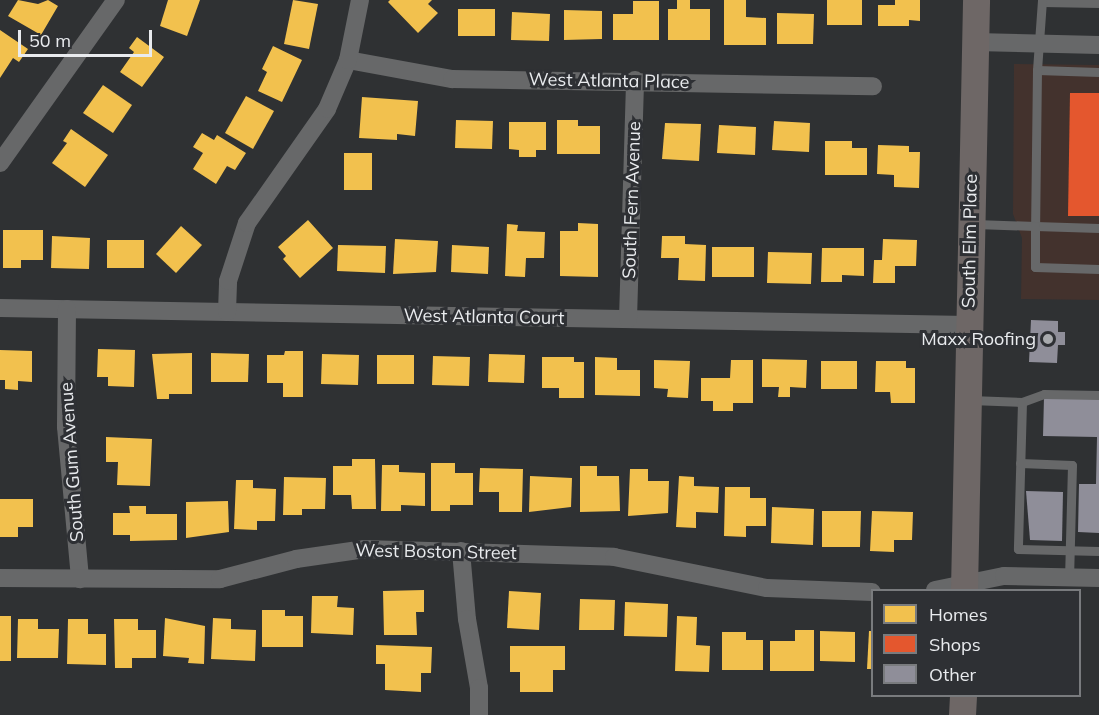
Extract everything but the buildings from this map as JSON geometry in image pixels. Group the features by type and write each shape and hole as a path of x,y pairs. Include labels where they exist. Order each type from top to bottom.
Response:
{"main road":[{"name":"South Elm Place","path":"964,587 976,0"},
{"path":"962,715 963,697"}],"street":[{"path":"0,163 116,0"},
{"path":"227,312 228,281 248,223 327,109 348,60 360,0"},
{"path":"975,42 1099,45"},
{"name":"West Atlanta Place","path":"348,60 452,79 635,80 873,86"},
{"name":"South Fern Avenue","path":"628,319 635,80"},
{"name":"West Atlanta Court","path":"0,308 969,325"},
{"name":"South Gum Avenue","path":"67,309 66,427 80,579"},
{"path":"461,551 467,619 479,688 479,715"},
{"name":"West Boston Street","path":"0,578 210,580 329,552 461,551 614,557 767,588 871,592"},
{"path":"964,587 1004,576 1099,578"}],"lane":[{"path":"1099,3 1042,1 1037,70 1035,226 1035,267 1099,269"},
{"path":"1037,70 1099,72"},
{"path":"970,224 1099,228"},
{"path":"968,400 1022,402 1044,394 1099,395"},
{"path":"1022,402 1018,549 1099,551"},
{"path":"1020,463 1072,465 1069,577"}],"shaded area":[{"path":"1014,64 1099,65 1099,300 1021,299 1022,238 1013,214"}],"place":[{"name":"Maxx Roofing","path":"1048,339"}]}
